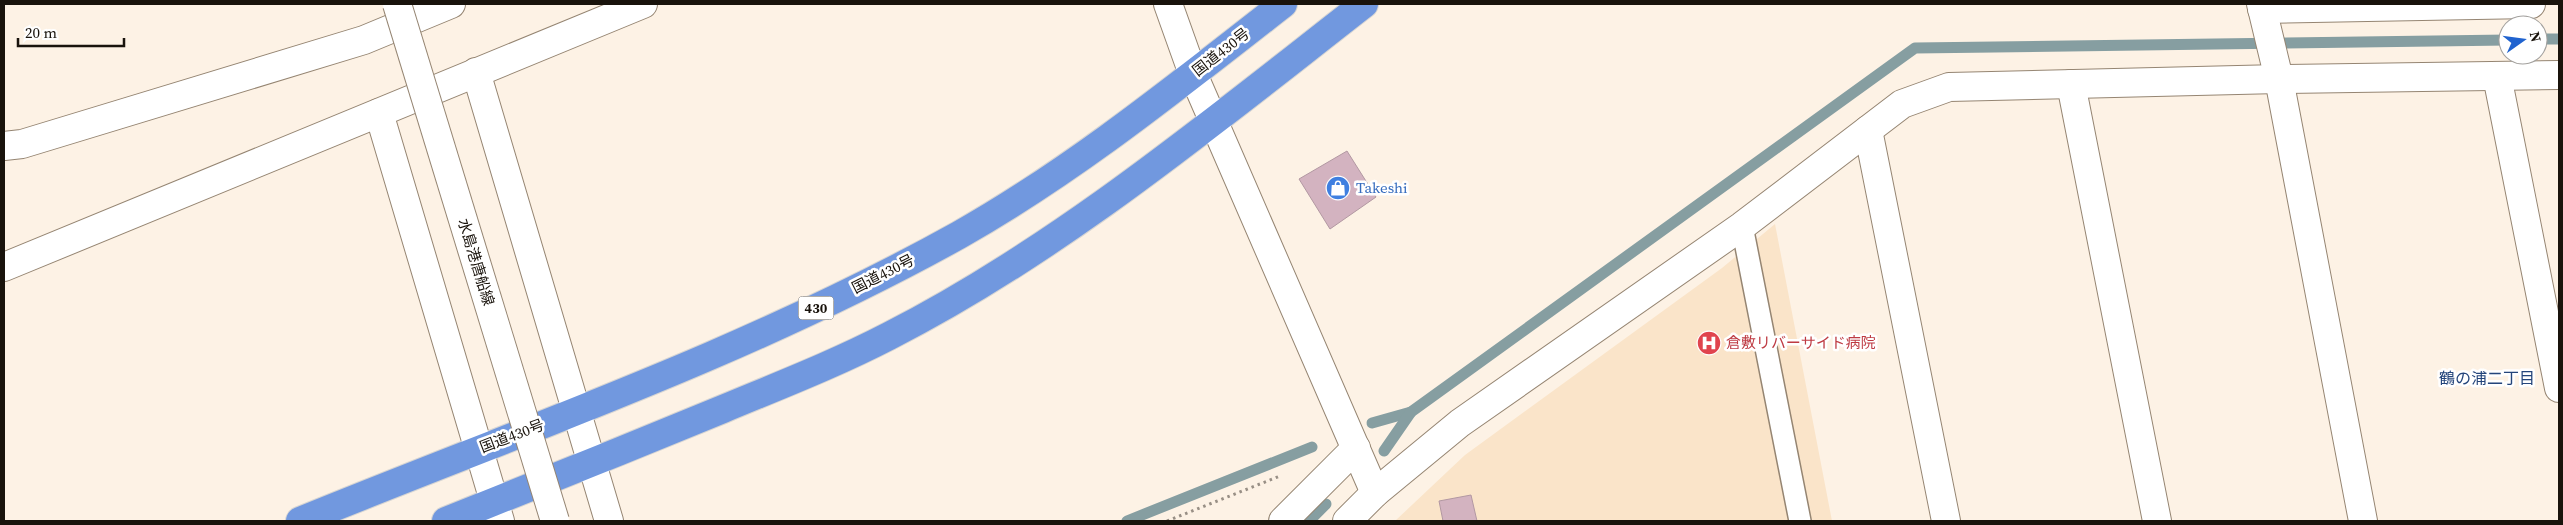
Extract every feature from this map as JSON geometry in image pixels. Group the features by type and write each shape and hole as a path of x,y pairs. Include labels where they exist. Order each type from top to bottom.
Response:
{"highway":[{"name":"国道430号","path":"300,521 577,411 790,321 960,234 1087,153 1283,4"},
{"path":"446,521 497,511 592,463 800,377 889,336 973,288 1062,232 1212,123 1364,4"}],"street":[{"name":"水島港唐船線","path":"397,4 555,521"},
{"path":"4,146 22,144 364,40 451,4"},
{"path":"4,267 643,4"},
{"path":"1168,4 1212,123 1375,493"},
{"path":"1347,521 1375,493 1460,423 1742,226 1902,104 1949,88 2071,84 2269,35 2531,4"},
{"path":"2269,35 2496,76 2559,75"},
{"path":"2269,35 2362,521"},
{"path":"476,72 609,521"},
{"path":"2496,76 2559,388"},
{"path":"2071,84 2157,521"},
{"path":"380,112 497,511"},
{"path":"1868,130 1946,521"},
{"path":"1283,521 1356,448"}],"lane":[{"path":"1742,226 1800,521"}],"path":[{"path":"1167,521 1283,475"}],"shaded area":[{"name":"倉敷リバーサイド病院","path":"1775,224 1832,521 1395,521 1465,455 1722,268"}],"building":[{"name":"Takeshi","path":"1347,151 1376,197 1330,229 1299,179"},
{"path":"1471,495 1477,521 1443,521 1439,501"}],"waterway":[{"path":"2548,39 2559,39"},
{"path":"1384,451 1411,412 1915,48 2498,40"},
{"path":"1372,423 1411,412"},
{"path":"1127,521 1312,447"},
{"path":"1309,521 1326,504"}],"place":[{"name":"Takeshi","path":"1338,188"},
{"name":"倉敷リバーサイド病院","path":"1709,343"}],"district":[{"name":"鶴の浦二丁目","path":"2487,378"}]}
